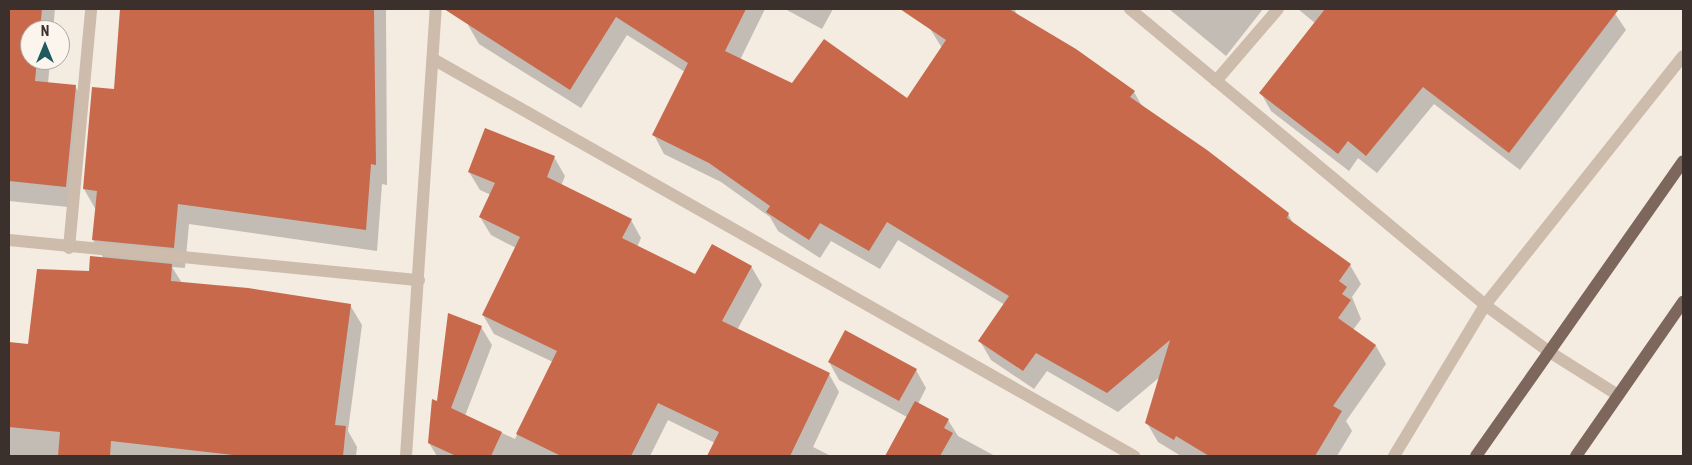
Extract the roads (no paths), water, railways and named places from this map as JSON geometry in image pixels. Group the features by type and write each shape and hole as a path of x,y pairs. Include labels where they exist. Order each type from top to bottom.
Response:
{"main road":[{"path":"1476,456 1548,351 1683,162"},
{"path":"1576,456 1683,302"}],"street":[{"path":"69,248 91,9"},
{"path":"406,456 436,9"},
{"path":"1130,9 1485,305 1548,351 1618,395"},
{"path":"1216,81 1278,9"},
{"path":"1394,456 1485,305 1683,56"},
{"path":"433,59 1134,456"},
{"path":"9,240 69,248 419,280"}]}
